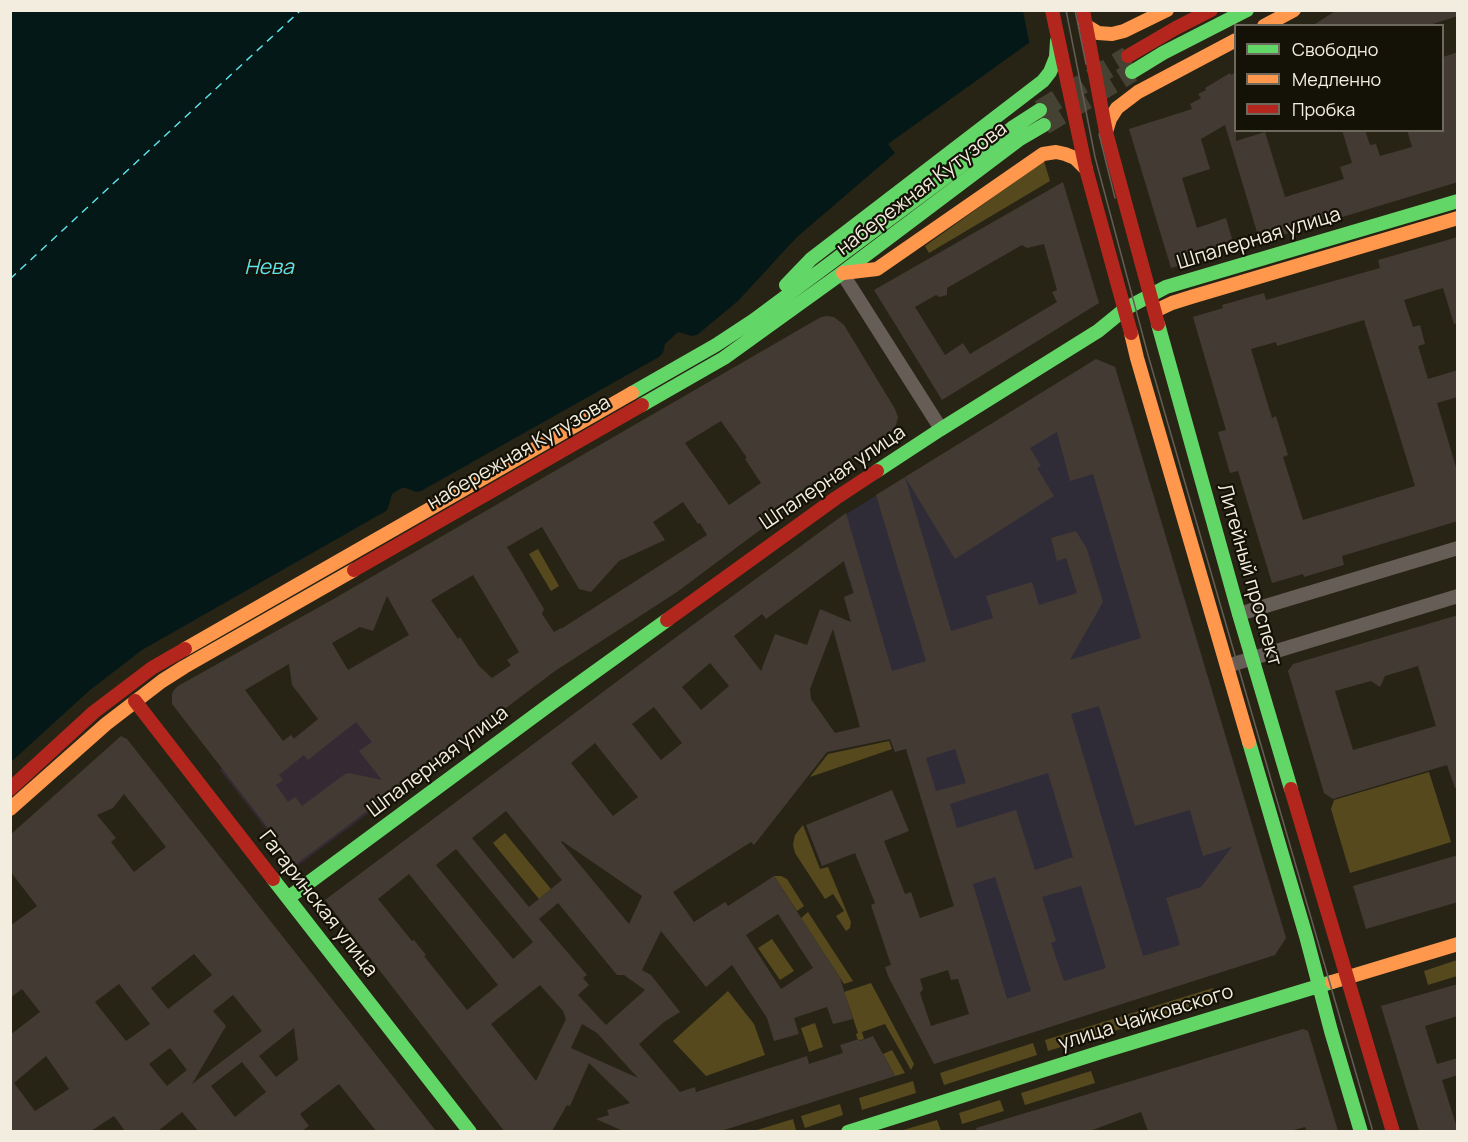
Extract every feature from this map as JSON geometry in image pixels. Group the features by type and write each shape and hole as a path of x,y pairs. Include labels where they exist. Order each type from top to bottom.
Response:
{"main road":[{"path":"1052,10 1086,169 1137,358 1361,1131"},
{"name":"Литейный проспект","path":"1083,10 1106,132 1150,295 1239,614 1393,1131"},
{"path":"1085,25 1098,33 1112,34 1124,31 1167,10"},
{"path":"1128,56 1212,10"},
{"path":"1132,72 1163,53 1247,10"},
{"path":"1268,24 1293,10"},
{"path":"754,320 811,258 1043,81 1050,72 1056,57 1058,38"},
{"path":"1106,132 1117,108 1138,92 1234,41"},
{"name":"набережная Кутузова","path":"10,789 94,712 152,668 706,351 754,320 1012,128 1040,110"},
{"name":"набережная Кутузова","path":"10,809 106,724 162,681 724,358 842,273 1020,139 1044,125"},
{"path":"842,273 877,269 1043,154 1056,152 1065,154 1075,158 1086,169"},
{"name":"Шпалерная улица","path":"288,898 543,709 843,493 1098,331 1125,309 1166,287 1186,280 1458,201"},
{"name":"Шпалерная улица","path":"1155,311 1191,297 1458,218"},
{"name":"Гагаринская улица","path":"135,701 470,1131"},
{"name":"улица Чайковского","path":"848,1131 1458,944"}],"street":[{"path":"842,273 941,429"},
{"path":"1239,614 1458,548"},
{"path":"1227,666 1458,596"}],"shaded area":[{"path":"1044,161 1050,181 929,253 925,246"},
{"path":"1096,359 1115,367 1286,938 1275,955 993,1045 962,932 906,749 895,752 890,739 884,740 844,597 853,593 832,523"},
{"path":"538,549 559,586 551,591 529,554"},
{"path":"357,708 412,781 296,867 220,770 241,754 251,766 291,735 294,738 307,728 310,732 334,739 347,729"},
{"path":"889,741 892,749 810,777 828,754"},
{"path":"1429,772 1451,842 1350,873 1331,809 1334,800"},
{"path":"803,825 820,869 828,867 851,922 850,928 846,931 836,916 844,911 833,894 825,899 795,853 793,845 795,835"},
{"path":"505,833 551,889 539,899 493,843"},
{"path":"774,876 787,879 804,906 797,911"},
{"path":"808,912 853,981 844,984 801,918"},
{"path":"772,939 794,971 780,980 758,948"},
{"path":"1457,960 1457,976 1428,985 1424,971"},
{"path":"871,983 914,1064 911,1070 885,1024 862,1032 864,1039 858,1041 856,1034 858,1033 847,1000 841,993"},
{"path":"1213,988 1217,1000 1048,1051 1045,1040"},
{"path":"728,991 754,1024 765,1055 706,1076 673,1041"},
{"path":"815,1023 823,1047 809,1052 801,1028"},
{"path":"1033,1043 1037,1055 944,1085 940,1073"},
{"path":"892,1050 905,1073 895,1076 883,1054"},
{"path":"1091,1071 1095,1083 1025,1105 1021,1093"},
{"path":"913,1081 916,1093 862,1110 859,1098"},
{"path":"1000,1100 1004,1111 962,1124 959,1113"},
{"path":"840,1104 843,1115 805,1128 801,1116"},
{"path":"793,1119 796,1130 754,1131"},
{"path":"937,1120 941,1131 900,1131"}],"water":[{"name":"Нева","path":"11,11 1082,11 1026,45 888,144 895,153 797,237 738,301 697,335 678,332 665,344 663,353 659,357 421,491 402,488 392,494 386,511 142,650 90,690 11,762"}],"pier":[{"path":"1085,10 1084,13 1030,46 1023,11"}],"building":[{"path":"1337,10 1458,10 1458,16 1432,24 1315,24"},
{"path":"1458,52 1458,182 1260,242 1225,125 1201,139 1210,169 1182,178 1197,228 1226,218 1235,249 1171,268 1129,129 1192,109 1190,104 1201,98 1198,94 1206,90 1205,88 1230,73 1231,75 1234,73 1236,141 1265,132 1285,197 1344,179 1340,167 1352,163 1343,132 1366,132 1370,145 1376,144 1380,156 1412,147 1408,132 1444,132 1444,57"},
{"path":"1063,182 1099,303 942,400 874,290","holes":["1044,244 1057,290 1052,292 1057,302 970,354 963,343 945,355 915,307 936,295 940,297 947,295 947,288 1022,245 1027,248"]},
{"path":"1458,237 1458,323 1454,324 1443,288 1404,300 1413,327 1420,325 1425,344 1418,346 1428,379 1458,370 1458,397 1437,403 1458,474 1458,521 1342,556 1344,565 1304,577 1303,574 1272,583 1238,471 1230,473 1218,432 1226,430 1193,317 1223,308 1222,305 1264,293 1266,300 1380,268 1378,260","holes":["1364,320 1415,486 1303,520 1283,457 1288,455 1276,416 1272,418 1251,349 1276,342 1277,346"]},
{"path":"821,317 834,317 844,325 895,409 898,417 890,433 677,592 555,671 494,717 492,725 484,724 296,864 172,704 174,690","holes":["721,421 761,483 729,505 685,443","683,502 707,535 554,632 542,614 544,609 507,547 542,527 579,589 591,592 619,561 665,540 653,522","473,575 519,652 507,660 511,665 492,678 479,666 460,637 458,639 431,600","387,596 409,635 348,670 332,643 360,627 373,631","289,664 292,685 318,719 294,739 291,735 283,741 245,690","356,722 372,742 359,751 382,780 349,773 302,806 295,797 288,802 276,785 283,780 279,775 304,755 308,760"]},
{"path":"1096,359 1115,367 1286,938 1275,955 934,1064 888,976 885,967 891,965 871,905 875,903 855,853 822,866 806,825 892,790 909,831 884,841 905,894 911,892 920,918 954,906 906,749 895,752 890,739 827,752 754,845 751,842 673,892 694,922 725,902 728,906 774,876 840,978 853,1019 833,1024 827,1007 794,1018 799,1034 774,1041 767,1018 732,965 706,987 661,931 642,970 651,975 680,1012 664,1022 639,1044 680,1092 695,1087 696,1092 807,1056 809,1064 843,1053 840,1045 873,1036 895,1076 721,1131 623,1131 596,1119 609,1115 607,1110 630,1103 589,1063 570,1106 567,1105 552,1131 504,1131 325,900 846,513 892,671 926,661 876,495 905,477","holes":["1057,432 1070,481 1093,474 1141,638 1070,660 1103,602 1087,549 1076,531 1051,538 1057,561 1066,558 1077,593 1039,605 1032,582 986,596 993,618 951,631 905,477 955,559 1054,496 1037,468 1041,466 1030,448","844,561 854,593 844,597 851,622 820,609 807,645 775,634 761,671 734,636 762,614 766,619","833,629 860,727 835,733 811,699 810,689","710,663 729,686 701,710 682,687","1099,706 1135,826 1190,810 1203,856 1232,847 1201,887 1166,898 1180,945 1143,956 1071,714","654,707 682,743 661,760 632,724","595,743 638,797 613,816 571,763","955,749 966,783 936,791 926,758","1048,773 1073,857 1035,870 1016,810 957,828 950,804","506,811 562,880 529,907 472,838","562,841 642,896 629,924 561,842","456,849 533,942 513,959 436,865","409,874 498,985 467,1010 414,940 412,941 378,899","995,877 1031,991 1007,999 973,884","1081,886 1106,968 1064,981 1051,943 1056,941 1042,897","558,903 617,975 624,975 645,990 606,1025 578,995 589,985 583,978 587,975 539,919","778,914 813,968 781,989 746,935","948,970 951,980 958,979 969,1014 931,1026 920,993 923,989 920,979","540,985 563,1011 566,1019 536,1081 491,1024","582,1024 597,1033 638,1078 571,1048"]},
{"path":"1458,615 1458,788 1455,788 1447,765 1333,799 1324,793 1288,671 1293,664","holes":["1418,666 1436,726 1353,750 1335,691 1371,681 1380,687 1385,676"]},
{"path":"121,736 127,739 436,1131 376,1131 339,1084 300,1114 309,1126 302,1131 198,1131 182,1112 158,1131 125,1131 114,1116 91,1131 10,1131 10,1035 40,1012 22,989 10,998 10,926 37,906 10,871 10,835","holes":["124,794 166,847 134,872 111,842 116,838 97,815 113,808","194,954 212,975 168,1009 151,988","119,984 150,1024 126,1041 95,1002","233,995 262,1031 192,1084 226,1026 213,1011","294,1028 298,1060 276,1077 259,1056","170,1048 187,1070 167,1086 149,1064","46,1056 69,1089 35,1111 14,1083","242,1062 266,1092 235,1117 211,1086"]},
{"path":"1458,855 1458,902 1366,929 1353,886"},
{"path":"1458,984 1458,1016 1425,1026 1437,1064 1458,1058 1458,1075 1442,1080 1458,1131 1419,1131 1381,1006"},
{"path":"1303,1029 1308,1031 1338,1131 1307,1131 1305,1127 1290,1131 1148,1131 1141,1112 1090,1131 977,1131 976,1128"}],"ferry route":[{"path":"10,279 301,10"}],"tunnel":[{"path":"1040,110 1128,56"},
{"path":"1044,125 1132,72"}],"tram line":[{"path":"1066,10 1095,157 1148,355 1373,1132"},
{"path":"1075,10 1086,64"},
{"path":"1099,134 1115,198"}],"traffic: fast":[{"path":"1132,72 1163,53 1247,10"},
{"path":"786,285 811,259 1043,81 1050,72 1056,57 1057,41"},
{"path":"632,393 716,345 754,320 1012,128 1040,110"},
{"path":"642,405 724,358 842,273 1020,139 1044,125"},
{"path":"877,471 1098,331 1125,309 1166,287 1458,201"},
{"path":"1158,324 1239,614 1291,789"},
{"path":"288,898 667,620"},
{"path":"1249,742 1361,1132"},
{"path":"273,879 470,1132"},
{"path":"848,1132 1332,982"}],"traffic: slow":[{"path":"1085,25 1098,33 1112,34 1124,31 1167,10"},
{"path":"1268,24 1294,10"},
{"path":"1106,132 1117,108 1138,92 1234,41"},
{"path":"843,273 877,269 1043,154 1056,152 1065,154 1075,158 1086,169"},
{"path":"1155,311 1191,297 1458,218"},
{"path":"1131,333 1249,742"},
{"path":"185,649 632,393"},
{"path":"10,809 106,724 162,681 354,570"},
{"path":"1332,982 1458,944"}],"traffic: jam":[{"path":"1052,10 1086,169 1131,333"},
{"path":"1083,10 1106,132 1158,324"},
{"path":"1128,56 1211,10"},
{"path":"354,570 642,405"},
{"path":"667,620 877,471"},
{"path":"10,789 94,712 152,668 185,649"},
{"path":"135,701 273,879"},
{"path":"1291,789 1393,1132"}]}
